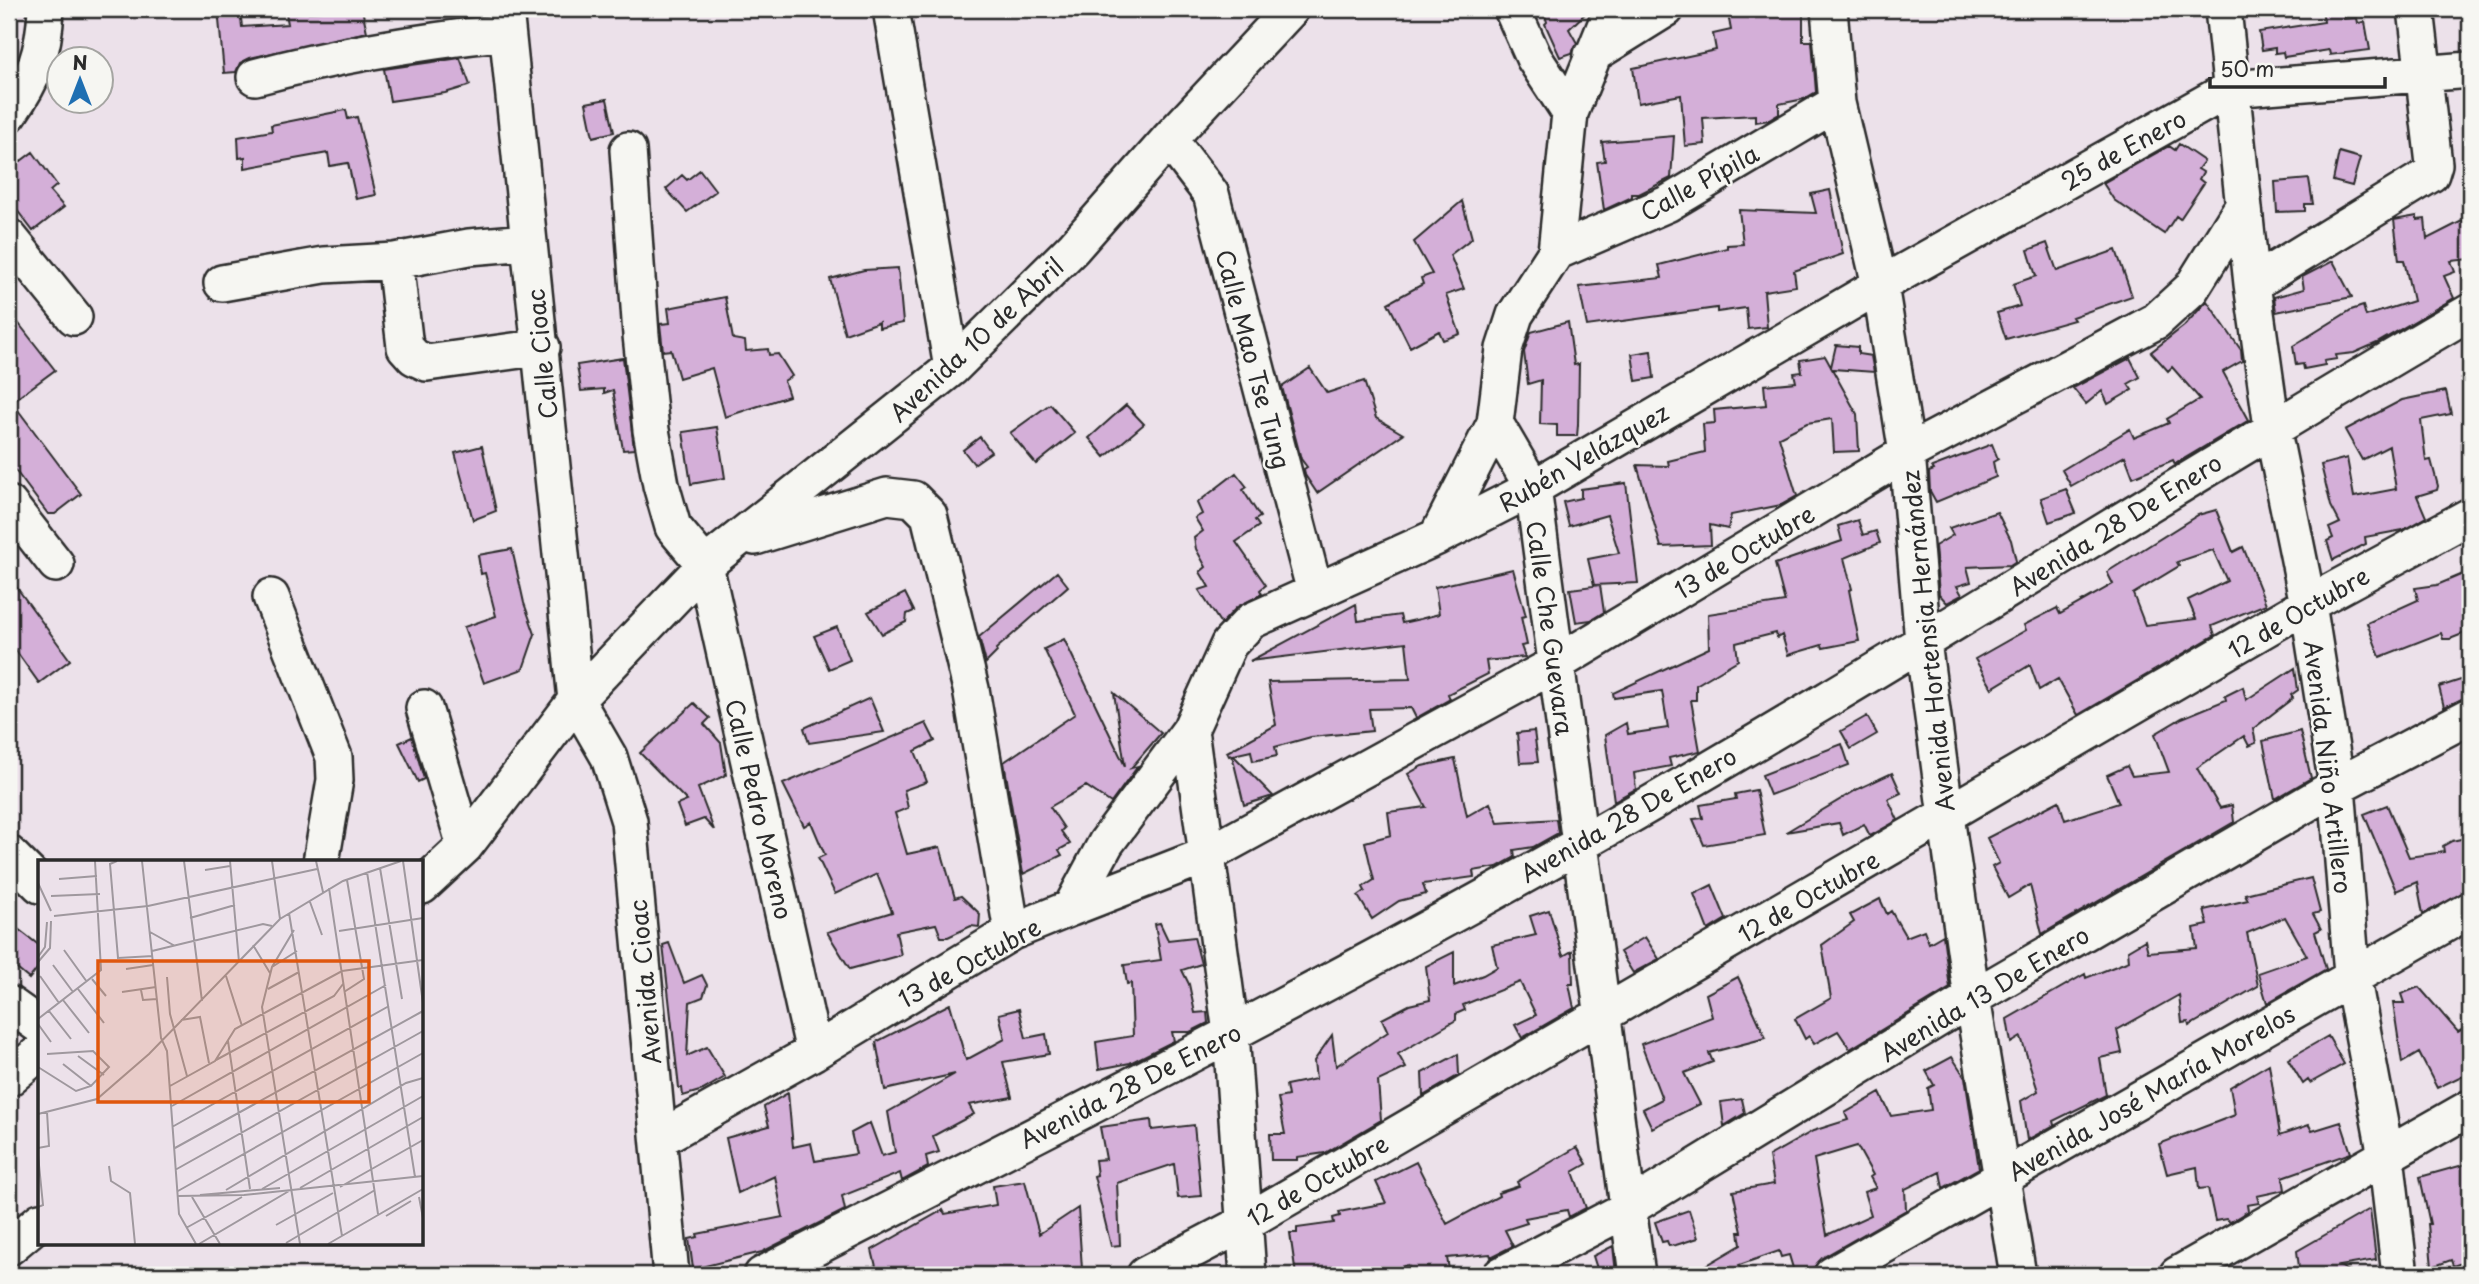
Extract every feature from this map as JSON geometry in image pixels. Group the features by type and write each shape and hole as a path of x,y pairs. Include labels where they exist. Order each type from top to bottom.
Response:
{"street":[{"path":"9,114 30,82 45,43 46,9"},
{"path":"891,9 952,369"},
{"path":"1512,9 1534,58 1570,113"},
{"path":"1437,537 1495,424 1504,349 1515,315 1556,252 1570,113 1612,9"},
{"path":"1592,55 1666,9"},
{"name":"Avenida Hortensia Hernández","path":"1829,9 1837,103 1880,285 1907,453 1923,642 1946,816 1972,998 2018,1275"},
{"name":"Avenida Niño Artillero","path":"2223,9 2252,284 2272,427 2308,604 2337,786 2352,975 2386,1156 2400,1275"},
{"path":"2252,284 2431,174 2434,164 2416,9"},
{"name":"Avenida 10 de Abril","path":"424,884 465,846 576,700 705,565 952,369 1073,248 1169,138 1288,11"},
{"path":"255,76 307,63 439,39 506,21"},
{"name":"Calle Cioac","path":"506,21 542,347 576,700"},
{"name":"25 de Enero","path":"1880,285 2230,89 2470,71"},
{"name":"Calle Pípila","path":"1556,252 1667,204 1837,103"},
{"name":"Calle Mao Tse Tung","path":"1169,138 1211,194 1315,592"},
{"path":"628,150 641,335 651,430 661,485 673,527 705,565"},
{"name":"13 de Octubre","path":"659,1139 814,1052 1012,932 1207,855 1554,665 1907,453 2157,321 2192,289 2243,206"},
{"path":"9,237 74,317"},
{"path":"222,283 324,265 395,261 468,247 529,242"},
{"path":"395,261 405,347 414,357 427,363 542,347"},
{"name":"Rubén Velázquez","path":"1315,592 1437,537 1533,488 1880,285"},
{"name":"Avenida 28 De Enero","path":"762,1275 1231,1033 1581,843 1923,642 2272,427 2470,312"},
{"name":"Calle Che Guevara","path":"1495,424 1533,488 1554,665 1581,843 1637,1275"},
{"path":"734,543 887,496 913,499 929,515 971,688 1012,932"},
{"path":"9,504 56,564"},
{"name":"12 de Octubre","path":"1145,1275 1246,1222 2308,604 2470,516"},
{"name":"Calle Pedro Moreno","path":"705,565 814,1052"},
{"name":"13 de Octubre","path":"1071,908 1106,843 1190,730 1229,644 1251,621 1315,592"},
{"path":"271,597 334,757 335,780 321,860"},
{"name":"Avenida Cioac","path":"576,700 609,757 629,821 671,1275"},
{"path":"424,708 465,846"},
{"name":"Avenida 13 De Enero","path":"1501,1275 1627,1209 1972,998 2337,786 2470,716"},
{"path":"1190,730 1231,1033 1248,1275"},
{"path":"9,854 38,883"},
{"name":"Avenida José María Morelos","path":"1832,1275 2352,975 2470,910"},
{"path":"9,1004 38,1025"},
{"path":"9,1078 38,1054"},
{"path":"2177,1275 2470,1108"},
{"path":"9,1247 38,1223"}],"building":[{"path":"218,9 240,9 242,27 288,24 286,13 362,9 367,32 250,58 240,63 236,72 224,73"},
{"path":"1543,9 1554,9 1557,13 1563,9 1590,9 1569,29 1577,43 1572,53 1560,57 1545,24 1547,22"},
{"path":"1727,9 1803,9 1803,41 1812,41 1816,92 1804,99 1779,104 1779,114 1769,120 1755,122 1755,115 1703,118 1705,144 1685,146 1681,95 1638,103 1633,68 1716,50 1713,34 1731,30"},
{"path":"2322,9 2344,9 2344,19 2357,18 2358,23 2365,22 2370,50 2330,55 2329,50 2284,57 2283,52 2275,53 2275,48 2262,50 2259,32 2324,22"},
{"path":"460,58 470,85 445,93 390,101 384,69"},
{"path":"607,99 614,132 593,137 586,103"},
{"path":"346,110 348,119 357,117 376,195 356,199 348,163 330,166 328,153 245,168 245,157 239,158 238,137 272,131 271,125"},
{"path":"1674,136 1671,178 1639,194 1632,194 1632,197 1604,210 1597,162 1605,161 1602,142"},
{"path":"2179,144 2204,161 2198,169 2203,172 2199,179 2204,183 2180,219 2176,216 2164,234 2114,200 2103,183 2169,146 2175,150"},
{"path":"33,152 57,185 50,191 64,207 33,231 10,201 9,170"},
{"path":"2339,152 2360,158 2352,186 2333,181"},
{"path":"700,170 716,191 687,212 666,189 682,175 687,180"},
{"path":"2309,179 2313,204 2305,204 2305,211 2277,212 2275,182"},
{"path":"1830,190 1843,254 1794,271 1796,286 1764,291 1767,327 1748,329 1746,308 1717,312 1717,308 1587,326 1579,287 1662,278 1659,265 1727,248 1727,245 1743,244 1739,210 1816,213 1811,194"},
{"path":"1462,201 1472,238 1450,255 1464,289 1446,295 1460,334 1443,340 1439,331 1410,347 1388,303 1423,284 1421,278 1432,274 1414,242"},
{"path":"2417,216 2417,220 2425,219 2427,239 2470,217 2470,259 2451,261 2455,272 2444,276 2454,298 2377,343 2354,353 2336,355 2337,359 2324,361 2325,365 2304,369 2303,364 2296,365 2293,346 2351,310 2363,306 2366,316 2413,301 2404,260 2399,260 2394,220"},
{"path":"2047,243 2057,271 2116,250 2132,296 2072,317 2074,320 2006,339 1997,313 2020,306 2013,284 2036,276 2028,250"},
{"path":"2333,261 2352,297 2276,312 2274,297 2304,289 2302,277"},
{"path":"898,268 903,323 879,328 879,322 845,334 830,279 864,270"},
{"path":"725,297 733,339 745,341 746,351 768,349 769,355 778,354 792,376 784,381 789,396 725,417 712,368 679,378 671,350 663,351 660,324 670,323 668,308"},
{"path":"2207,301 2241,350 2242,361 2223,372 2249,420 2175,464 2173,460 2133,477 2125,456 2071,486 2062,470 2130,429 2134,438 2169,423 2167,419 2200,399 2172,367 2168,371 2151,352 2184,326"},
{"path":"9,311 55,370 12,402 81,494 55,514 48,514 9,462"},
{"path":"1568,322 1574,365 1579,364 1577,436 1557,436 1557,425 1540,424 1541,380 1528,384 1524,352 1531,332"},
{"path":"1836,345 1858,347 1858,354 1871,356 1874,372 1832,369 1857,414 1859,451 1834,452 1832,419 1807,423 1779,437 1797,496 1781,505 1731,515 1728,529 1710,525 1711,545 1661,547 1637,465 1669,466 1668,461 1705,452 1703,424 1715,423 1714,410 1766,405 1764,385 1796,382 1794,373 1802,372 1800,360 1825,356 1831,367"},
{"path":"1651,351 1654,378 1636,381 1632,354"},
{"path":"623,358 634,449 623,450 613,390 604,393 604,389 581,391 577,365"},
{"path":"2130,358 2140,377 2128,384 2132,390 2108,404 2102,391 2086,404 2073,388"},
{"path":"1310,368 1327,393 1364,381 1376,418 1403,434 1317,493 1305,475 1304,469 1307,467 1301,459 1282,387"},
{"path":"2446,391 2451,414 2421,420 2426,461 2431,460 2438,486 2437,490 2417,496 2426,517 2403,530 2365,537 2366,544 2333,560 2327,541 2333,538 2329,528 2340,523 2331,506 2321,465 2347,458 2354,497 2396,489 2389,446 2362,460 2345,430 2402,400"},
{"path":"1050,404 1075,433 1036,464 1010,433"},
{"path":"1126,405 1144,424 1105,457 1089,438"},
{"path":"717,427 725,478 691,484 683,432"},
{"path":"980,437 991,452 974,464 963,450"},
{"path":"1992,444 1998,459 1993,462 1996,477 1936,502 1930,491 1929,472 1934,470 1932,467"},
{"path":"482,446 496,511 473,520 455,453"},
{"path":"1236,473 1247,487 1243,490 1260,517 1255,520 1259,526 1236,542 1266,585 1260,590 1262,594 1237,607 1221,624 1199,590 1209,587 1200,572 1206,567 1196,549 1194,538 1203,531 1195,518 1202,514 1197,503"},
{"path":"1626,483 1638,583 1594,585 1588,559 1619,553 1607,515 1569,526 1563,502 1581,498 1581,489"},
{"path":"2066,489 2076,513 2049,522 2041,498"},
{"path":"2216,510 2233,552 2243,547 2266,604 2212,626 2215,635 2078,715 2058,679 2039,690 2030,665 1992,688 1975,659 2026,630 2024,625 2057,608 2060,614 2113,584 2107,572 2198,515","holes":["2213,550 2227,581 2188,600 2196,619 2145,625 2133,594 2179,566 2177,562"]},
{"path":"1997,512 2011,540 2016,561 2010,565 1967,567 1971,582 1957,586 1962,595 1947,603 1939,594 1935,546 1953,535 1949,528"},
{"path":"1858,520 1863,535 1876,531 1880,543 1844,558 1852,589 1849,590 1859,641 1823,648 1822,645 1788,655 1782,635 1777,638 1776,633 1736,643 1738,660 1696,685 1696,700 1691,700 1700,751 1669,758 1671,766 1634,773 1636,789 1614,801 1605,735 1626,723 1628,734 1668,728 1662,691 1614,698 1613,693 1709,648 1708,614 1785,602 1775,564 1842,541 1838,526"},
{"path":"512,549 524,603 535,634 523,669 484,683 464,627 496,616 485,573 481,574 478,555"},
{"path":"1513,569 1526,616 1521,617 1527,645 1521,646 1525,657 1486,661 1488,674 1448,694 1450,699 1416,718 1411,708 1369,709 1372,731 1311,737 1275,747 1277,756 1253,761 1251,751 1233,755 1273,796 1244,805 1232,755 1229,756 1227,752 1276,725 1268,682 1410,679 1406,642 1250,661 1356,604 1358,621 1400,615 1402,623 1420,619 1439,614 1435,587"},
{"path":"2470,571 2470,631 2450,639 2443,639 2441,633 2380,657 2367,623 2418,600 2415,588 2437,585"},
{"path":"1057,572 1068,586 996,649 997,652 986,663 979,637"},
{"path":"9,577 70,660 39,683 9,641"},
{"path":"1600,585 1604,612 1591,620 1576,622 1570,589"},
{"path":"905,593 914,611 907,614 906,622 882,634 868,612"},
{"path":"837,627 850,660 829,669 814,636"},
{"path":"1064,639 1125,766 1114,693 1161,733 1131,768 1138,766 1111,803 1086,786 1050,807 1064,828 1061,831 1070,844 1059,850 1062,855 1023,874 1004,762 1075,714 1044,649"},
{"path":"2295,668 2298,690 2291,695 2293,698 2253,729 2256,743 2249,746 2244,736 2197,768 2220,808 2232,805 2234,822 2042,934 2030,885 2008,898 1992,867 1999,863 1987,838 2059,801 2065,820 2119,803 2107,775 2127,766 2132,776 2169,772 2155,734 2182,718 2226,700 2225,696 2243,687 2246,700"},
{"path":"2470,677 2470,696 2444,707 2439,687"},
{"path":"870,698 884,732 809,743 804,728"},
{"path":"694,703 710,718 704,724 721,743 726,775 698,788 714,830 704,819 685,826 677,805 687,801 640,753"},
{"path":"1867,716 1877,734 1851,749 1841,731"},
{"path":"926,723 935,741 915,751 927,782 904,790 908,808 895,813 907,854 940,847 955,898 961,896 980,914 979,927 971,926 948,937 941,937 936,924 896,932 901,955 850,969 827,932 892,912 877,874 835,894 818,858 825,855 811,822 804,826 783,784"},
{"path":"1534,731 1538,762 1520,763 1517,733"},
{"path":"2300,731 2311,778 2275,799 2263,741"},
{"path":"412,737 424,779 418,782 399,743"},
{"path":"1842,744 1849,765 1770,795 1762,775"},
{"path":"1455,759 1467,816 1490,803 1498,823 1556,819 1558,833 1533,847 1514,850 1515,857 1497,867 1473,871 1474,877 1423,884 1426,894 1399,901 1372,919 1358,896 1365,891 1363,887 1374,880 1365,842 1391,835 1388,812 1426,807 1408,774 1422,766"},
{"path":"1892,773 1901,793 1888,799 1898,820 1870,836 1864,824 1843,835 1839,823 1786,832 1858,789"},
{"path":"1756,790 1765,835 1704,845 1693,819 1703,818 1700,805 1736,799 1735,794"},
{"path":"2387,805 2409,857 2444,852 2443,846 2470,837 2470,890 2423,914 2417,882 2396,891 2364,814"},
{"path":"2311,878 2320,912 2313,914 2321,929 2315,932 2326,969 2267,1003 2258,973 2307,956 2285,917 2247,933 2258,986 2189,1026 2188,1022 2182,1023 2179,995 2117,1030 2122,1053 2100,1058 2106,1095 2053,1121 2054,1125 2027,1140 2021,1101 2038,1091 2021,1037 2011,1043 2007,1019 2085,974 2086,978 2129,961 2128,950 2145,940 2148,952 2197,948 2194,928 2208,925 2204,910 2248,900 2245,894"},
{"path":"1712,885 1726,919 1708,930 1694,894"},
{"path":"1880,899 1887,914 1891,911 1906,937 1924,930 1929,943 1943,935 1950,988 1850,1049 1838,1031 1814,1044 1809,1036 1805,1039 1795,1019 1831,998 1822,945 1854,922 1850,915"},
{"path":"1549,910 1563,956 1572,951 1573,984 1569,984 1574,1008 1522,1038 1515,1025 1536,1015 1520,982 1463,1005 1465,1010 1456,1014 1456,1020 1398,1054 1406,1068 1378,1081 1381,1120 1325,1153 1297,1157 1297,1160 1271,1160 1270,1134 1285,1134 1278,1098 1288,1096 1286,1085 1316,1079 1314,1061 1332,1035 1336,1066 1388,1032 1382,1019 1409,1005 1430,1000 1426,966 1454,952 1454,986 1483,975 1497,967 1492,945 1536,935 1530,916"},
{"path":"9,922 38,944 38,968 29,979 11,964 15,959 9,954"},
{"path":"1160,923 1168,940 1194,937 1201,964 1182,970 1189,984 1195,1013 1207,1012 1208,1023 1190,1032 1172,1032 1174,1041 1130,1063 1099,1069 1096,1042 1133,1036 1131,983 1127,984 1124,965 1161,960 1155,924"},
{"path":"1645,937 1659,959 1633,973 1620,952"},
{"path":"669,943 684,983 702,975 707,985 703,997 690,1002 687,1056 707,1047 725,1077 703,1090 683,1096 682,1088 679,1088 663,945"},
{"path":"1738,977 1766,1038 1709,1053 1713,1062 1684,1073 1700,1104 1652,1128 1643,1109 1662,1099 1641,1044 1712,1017 1706,994"},
{"path":"2419,987 2458,1032 2470,1025 2470,1058 2466,1061 2470,1072 2437,1088 2419,1053 2402,1063 2393,1003 2404,1003 2401,994"},
{"path":"950,1004 966,1060 1005,1039 999,1014 1019,1009 1026,1038 1046,1034 1049,1054 1003,1062 1012,1097 969,1105 974,1114 933,1136 939,1152 926,1156 928,1167 902,1181 900,1173 842,1196 845,1210 762,1252 693,1269 689,1239 698,1237 697,1234 783,1217 775,1176 738,1193 726,1138 769,1126 764,1107 788,1093 793,1147 811,1143 815,1161 856,1154 851,1133 870,1123 882,1156 895,1152 888,1112 955,1074 885,1090 876,1042"},
{"path":"2328,1036 2344,1064 2310,1083 2308,1080 2303,1084 2288,1059"},
{"path":"1458,1054 1459,1075 1423,1096 1422,1073"},
{"path":"1952,1057 1965,1077 1979,1168 1943,1188 1940,1172 1905,1189 1906,1210 1822,1258 1813,1269 1795,1275 1789,1255 1781,1257 1779,1251 1739,1265 1743,1275 1690,1275 1741,1245 1739,1232 1742,1232 1733,1191 1774,1184 1769,1156 1813,1131 1848,1120 1845,1113 1880,1093 1891,1116 1931,1110 1928,1088 1934,1085 1926,1071","holes":["1857,1146 1873,1175 1870,1177 1876,1188 1864,1192 1871,1215 1827,1235 1814,1159"]},
{"path":"2269,1064 2280,1135 2309,1125 2312,1131 2341,1122 2351,1153 2283,1177 2285,1190 2257,1196 2259,1203 2247,1205 2248,1211 2230,1222 2226,1219 2215,1221 2208,1188 2199,1189 2197,1167 2167,1174 2159,1144 2235,1115 2230,1087"},
{"path":"1742,1099 1745,1113 1724,1126 1721,1102"},
{"path":"1151,1120 1152,1130 1194,1125 1201,1196 1178,1198 1174,1164 1117,1183 1120,1245 1111,1246 1094,1176 1097,1175 1095,1160 1106,1159 1100,1127"},
{"path":"1577,1147 1587,1164 1573,1172 1586,1208 1569,1217 1567,1210 1525,1218 1527,1223 1505,1230 1513,1246 1491,1257 1490,1254 1447,1258 1450,1275 1412,1275 1408,1265 1373,1275 1296,1275 1290,1233 1297,1233 1297,1228 1334,1223 1333,1218 1340,1216 1339,1212 1386,1203 1376,1182 1416,1162 1447,1224 1499,1196 1498,1193 1519,1186 1517,1182"},
{"path":"2470,1163 2470,1260 2453,1266 2451,1260 2432,1267 2430,1224 2420,1177"},
{"path":"1025,1181 1039,1234 1078,1208 1082,1269 1019,1275 878,1275 872,1250 943,1210 945,1214 996,1205 993,1186"},
{"path":"2370,1209 2376,1260 2340,1266 2356,1275 2300,1275 2297,1251"},
{"path":"1689,1210 1698,1238 1669,1246 1667,1241 1662,1242 1655,1222"},
{"path":"1613,1246 1616,1273 1599,1275 1593,1256"}]}
